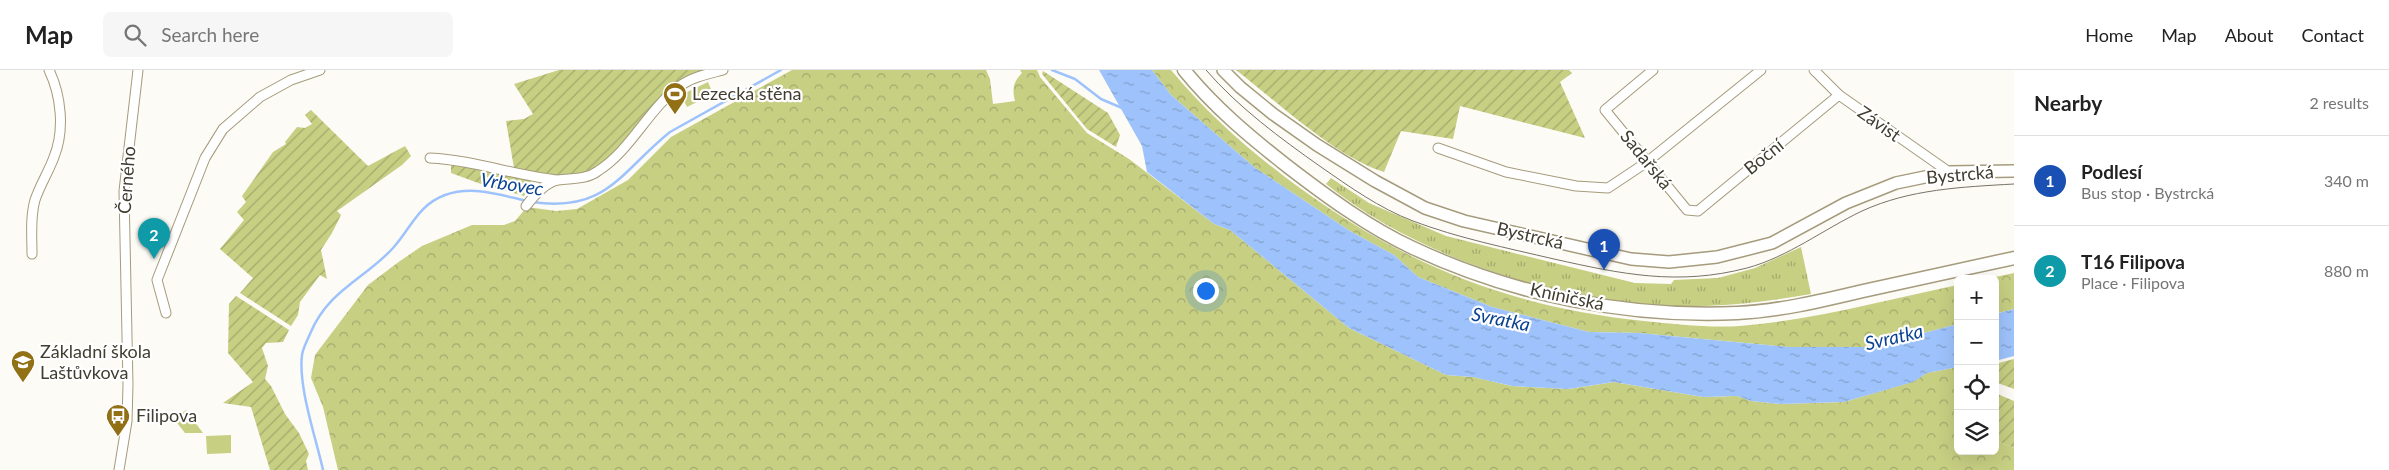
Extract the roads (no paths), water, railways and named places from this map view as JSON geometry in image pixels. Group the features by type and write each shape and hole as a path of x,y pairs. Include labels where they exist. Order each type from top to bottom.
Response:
{"main road":[{"name":"Kníničská","path":"1184,70 1202,92 1250,137 1355,215 1412,248 1475,273 1541,293 1607,306 1673,313 1738,313 1805,304 2014,258"}],"street":[{"path":"32,254 32,226 35,200 56,155 60,125 56,85 49,70"},
{"name":"Černého","path":"119,470 127,421 128,385 124,191 138,70"},
{"path":"166,313 156,280 205,158 223,129 260,97 291,80 320,70"},
{"path":"430,158 480,163 531,177 556,180 588,177 598,172 616,157 662,102 681,84 694,78 723,70"},
{"name":"Bystrcká","path":"1224,70 1240,87 1316,145 1375,182 1425,208 1464,221 1630,259 1686,261 1717,257 1752,249 1790,234 1869,193 1896,183 1949,172 2014,171"},
{"name":"Sadařská","path":"1653,70 1605,110 1687,210"},
{"path":"1438,148 1506,172 1599,188 1611,187 1647,162 1761,70"},
{"name":"Závist","path":"1814,70 1839,95 1949,172"},
{"name":"Boční","path":"1687,210 1698,211 1839,95"},
{"path":"526,206 532,197 556,180"}],"water":[{"name":"Svratka","path":"1099,70 1152,70 1171,95 1254,167 1350,231 1394,255 1418,277 1492,307 1589,332 1639,333 1789,347 1871,347 1954,325 1954,368 1927,373 1913,382 1844,402 1780,404 1751,401 1737,396 1703,397 1614,382 1568,389 1512,386 1473,377 1446,375 1349,328 1230,230 1214,224 1147,172 1142,146"},
{"path":"2014,309 2014,356 1999,360 1999,320 1999,313"}],"waterway":[{"name":"Vrbovec","path":"532,202 557,204 578,201 595,195 624,175 670,132 781,70"},
{"name":"Vrbovec","path":"1052,70 1075,79 1101,99 1122,108"},
{"name":"Vrbovec","path":"323,470 308,412 301,368 305,344 327,306 348,286 382,259 393,248 421,211 436,199 455,192 476,191 527,201"}],"tram line":[{"path":"1206,70 1246,110 1290,145 1354,189 1400,216 1447,233 1626,273 1673,277 1722,273 1747,268 1777,257 1862,211 1899,198 1936,190 2014,184"}],"place":[{"name":"Lezecká stěna","path":"675,115"},
{"name":"T16 Filipova","path":"154,259"},
{"name":"Podlesí","path":"1604,270"},
{"name":"Základní škola Laštůvkova","path":"23,383"},
{"name":"Filipova","path":"118,437"}]}
